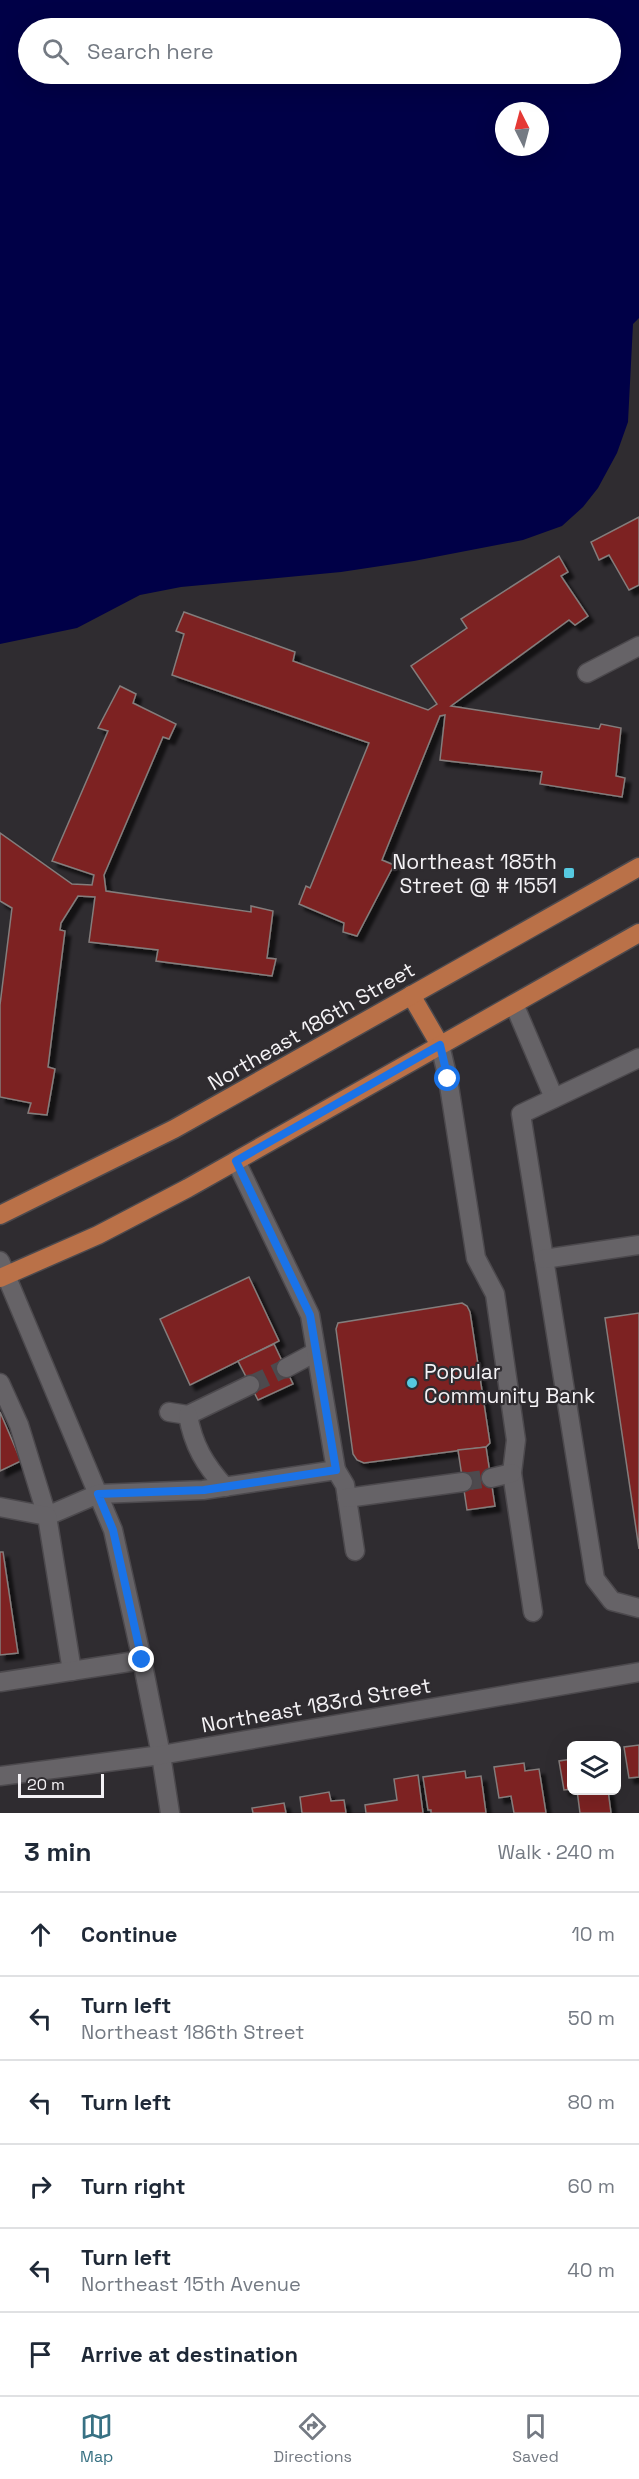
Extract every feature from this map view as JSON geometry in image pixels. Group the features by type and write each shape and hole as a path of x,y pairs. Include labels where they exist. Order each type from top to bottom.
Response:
{"main road":[{"name":"Northeast 186th Street","path":"0,1215 174,1129 639,867"},
{"path":"2,1272 98,1235 236,1161 639,933"},
{"path":"411,995 440,1045"}],"street":[{"path":"586,673 639,646"},
{"path":"514,1004 554,1098"},
{"path":"440,1045 448,1079 476,1258 495,1294 516,1440 512,1473 533,1612"},
{"path":"639,1058 521,1114 595,1579 612,1601 639,1608"},
{"path":"236,1161 310,1315 336,1470 345,1485 356,1551"},
{"path":"544,1259 639,1245"},
{"path":"2,1272 113,1530 142,1660 170,1813"},
{"path":"286,1368 316,1352"},
{"path":"0,1383 22,1435 47,1516 72,1671"},
{"path":"168,1412 188,1415 250,1385"},
{"path":"188,1415 200,1456 225,1487"},
{"path":"0,1507 47,1516 98,1494 204,1490 336,1470"},
{"path":"491,1478 512,1473"},
{"path":"347,1498 463,1482"},
{"path":"0,1682 142,1660"},
{"name":"Northeast 183rd Street","path":"0,1776 161,1755 639,1672"}],"shaded area":[{"path":"0,0 639,0 639,318 633,324 628,422 617,453 598,488 583,507 562,526 523,540 414,561 341,572 181,587 140,595 77,628 0,644"}],"building":[{"path":"639,517 639,585 629,590 609,555 599,560 591,542"},
{"path":"559,556 568,572 561,576 588,616 575,625 569,620 451,706 599,729 601,724 621,728 616,776 625,778 622,797 540,784 542,772 440,760 445,715 440,716 382,860 394,865 357,936 343,932 344,923 299,904 306,886 310,888 369,743 172,675 184,634 176,631 184,612 295,652 293,661 428,710 437,704 411,666 467,628 461,619"},
{"path":"120,686 136,694 133,703 176,724 169,739 163,737 104,875 106,891 251,912 251,906 273,911 267,958 276,959 272,976 156,961 158,950 89,942 95,897 78,896 61,923 60,930 65,931 48,1067 55,1069 47,1115 28,1113 31,1103 0,1097 0,1005 12,908 0,901 0,833 72,884 92,885 94,875 52,861 108,731 98,728"},
{"path":"249,1277 279,1341 190,1385 160,1319"},
{"name":"Popular Community Bank","path":"462,1303 470,1312 490,1443 486,1447 364,1463 357,1460 353,1454 336,1329 338,1323"},
{"path":"639,1313 639,1549 605,1318"},
{"path":"274,1344 293,1384 258,1400 238,1361"},
{"path":"0,1412 21,1461 0,1471"},
{"path":"486,1447 495,1506 467,1510 458,1450"},
{"path":"0,1552 3,1552 18,1653 0,1655"},
{"path":"639,1745 639,1777 629,1778 624,1747"},
{"path":"567,1760 567,1790 564,1790 559,1761"},
{"path":"524,1763 525,1771 539,1769 546,1813 514,1813 511,1796 499,1798 494,1767"},
{"path":"465,1771 466,1778 481,1776 486,1813 431,1813 431,1810 428,1810 423,1777"},
{"path":"418,1775 423,1813 366,1813 365,1805 397,1800 394,1779"},
{"path":"329,1792 331,1801 344,1800 346,1813 302,1813 300,1797"},
{"path":"578,1795 609,1795 611,1813 580,1813"},
{"path":"284,1803 286,1813 253,1813 252,1808"}],"tunnel":[{"path":"250,1385 286,1368"},
{"path":"463,1482 491,1478"}],"place":[{"name":"Northeast 185th Street @ # 1551","path":"569,873"},
{"name":"Popular Community Bank","path":"412,1383"}],"route":[{"path":"142,1660 113,1530 98,1494 204,1490 336,1470 310,1315 236,1161 440,1045 448,1079"}]}
